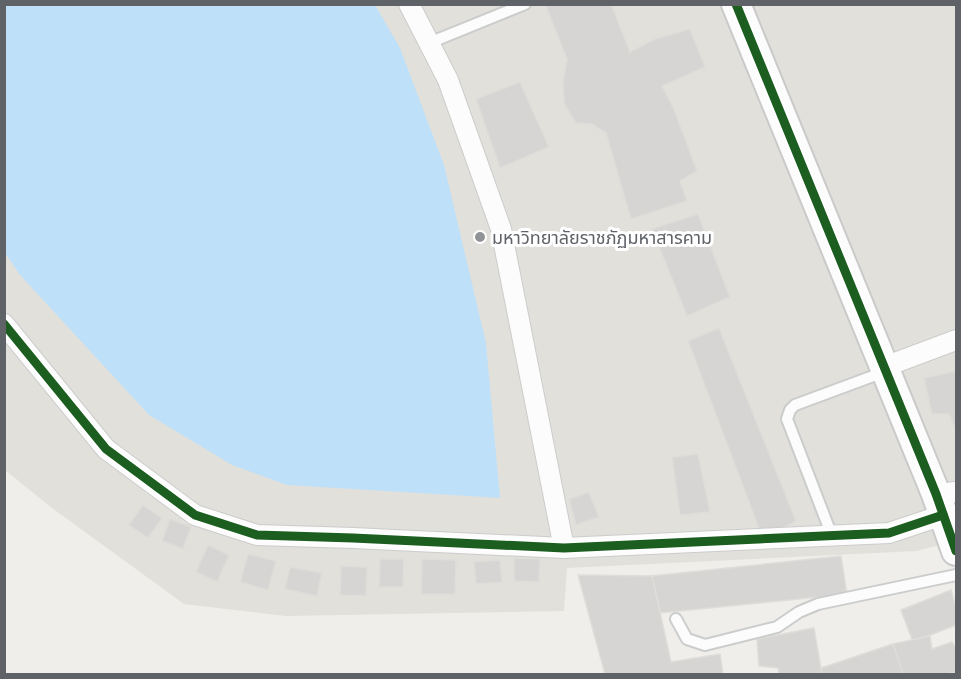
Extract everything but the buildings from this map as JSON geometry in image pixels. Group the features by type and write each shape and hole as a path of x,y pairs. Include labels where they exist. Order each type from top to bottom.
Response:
{"street":[{"path":"409,4 448,80 501,229 564,548"},
{"path":"736,4 885,369 945,500 957,551"},
{"path":"4,324 106,448 195,515 257,535 564,548 832,536 889,533 945,500"},
{"path":"885,369 957,340"}],"lane":[{"path":"429,43 525,4"},
{"path":"832,536 793,437 787,418 788,414 795,405 885,369"},
{"path":"676,619 687,639 705,645 777,627 800,612 818,604 957,575"}],"shaded area":[{"name":"มหาวิทยาลัยราชภัฏมหาสารคาม","path":"4,5 956,5 956,541 916,551 567,568 564,611 286,616 184,604 52,508 5,470"}],"water":[{"path":"4,5 375,5 400,48 444,165 486,343 500,498 287,485 232,465 149,415 20,275 5,253"}],"cycle path":[{"path":"736,4 936,494 956,551"},
{"path":"4,324 106,449 195,515 257,535 564,548 889,533 943,515"}],"place":[{"name":"มหาวิทยาลัยราชภัฏมหาสารคาม","path":"480,237"}]}
